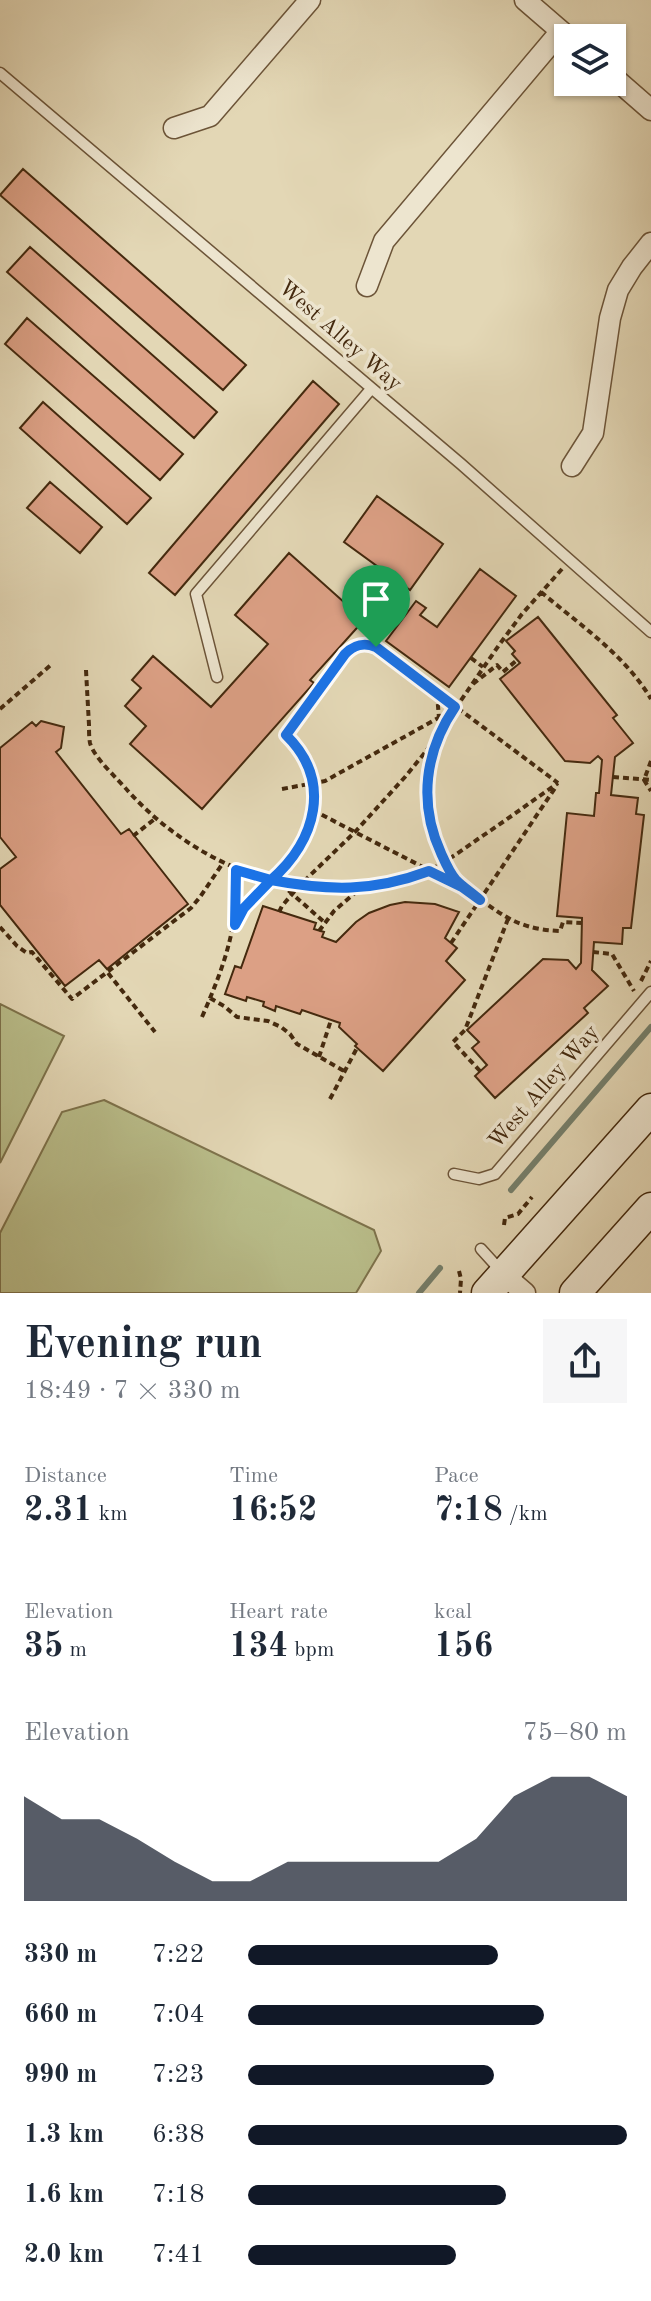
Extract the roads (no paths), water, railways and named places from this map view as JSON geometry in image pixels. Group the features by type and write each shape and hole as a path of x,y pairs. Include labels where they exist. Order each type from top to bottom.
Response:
{"main road":[{"path":"505,1287 651,1109"},
{"path":"575,1293 651,1208"}],"street":[{"path":"174,128 210,116 310,0"},
{"path":"525,0 554,25"},
{"path":"367,286 384,241 554,48"},
{"path":"626,88 651,110"},
{"path":"572,466 593,433 610,318 618,290 651,243"}],"lane":[{"name":"West Alley Way","path":"0,73 461,464 651,632"},
{"path":"217,677 196,594 371,389"},
{"name":"West Alley Way","path":"454,1174 479,1179 495,1174 651,992"},
{"path":"481,1249 505,1287"}],"waterway":[{"path":"511,1190 651,1027"},
{"path":"419,1293 440,1268"}]}
